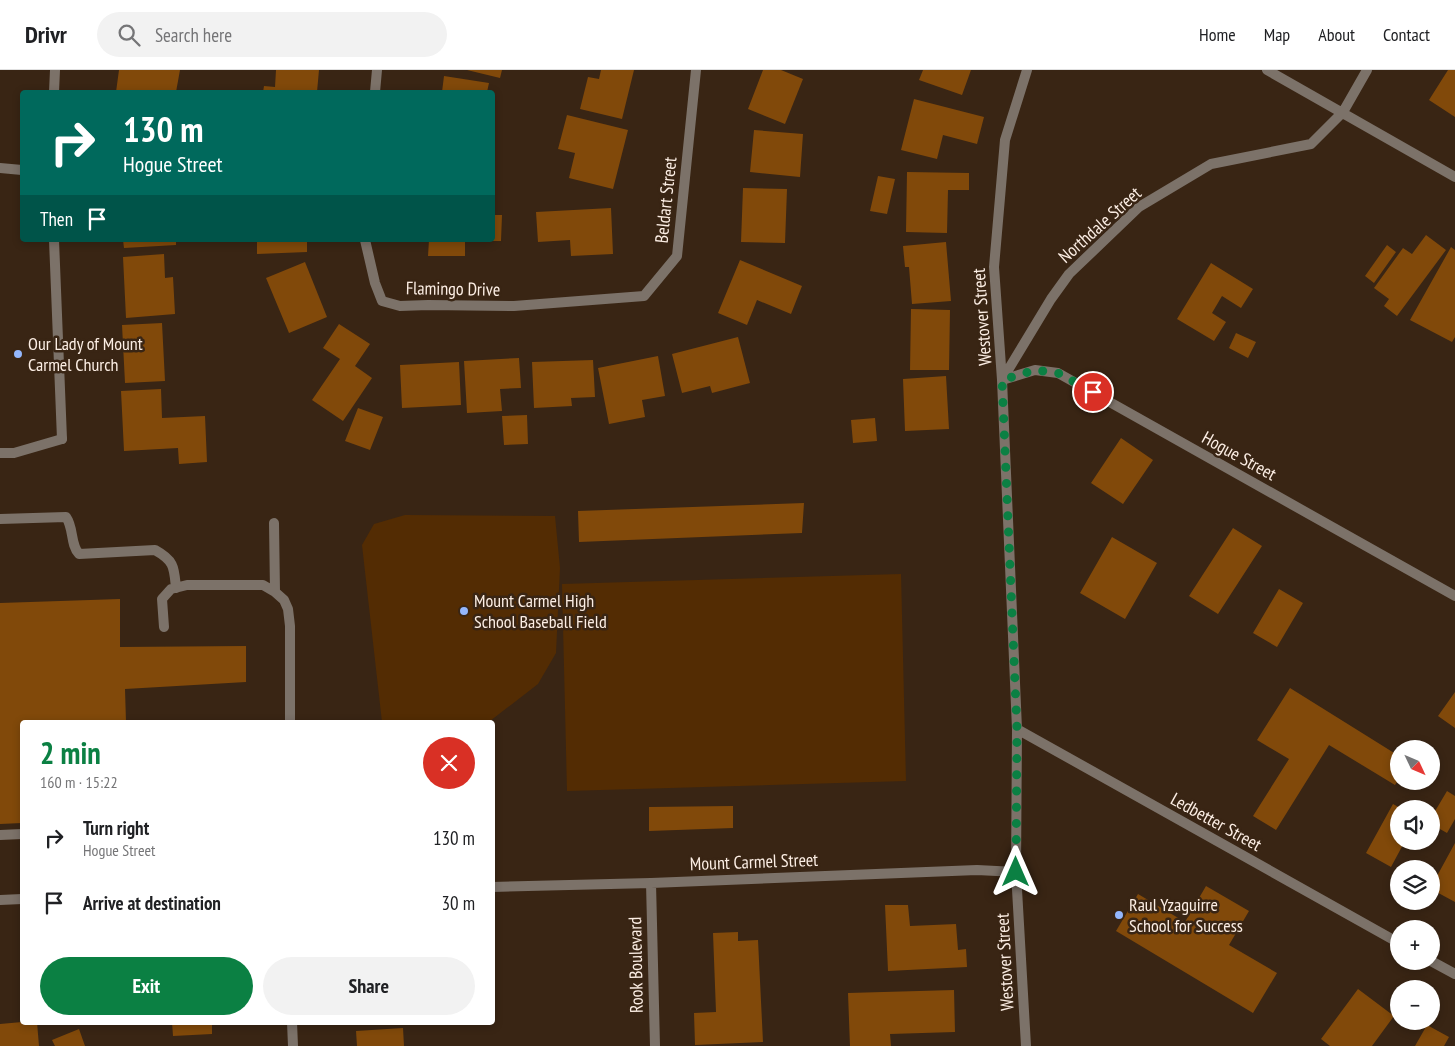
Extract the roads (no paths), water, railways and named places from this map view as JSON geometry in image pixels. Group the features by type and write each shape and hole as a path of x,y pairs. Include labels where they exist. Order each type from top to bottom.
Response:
{"street":[{"path":"54,90 55,70"},
{"path":"374,90 377,70"},
{"name":"Beldart Street","path":"587,300 644,296 677,256 696,70"},
{"name":"Westover Street","path":"1026,1046 1016,872 1017,729 1002,380 994,267 1005,140 1027,70"},
{"path":"1268,70 1455,177"},
{"name":"Northdale Street","path":"1002,380 1051,299 1069,274 1139,207 1210,164 1311,144 1343,112 1367,70"},
{"path":"0,168 20,170"},
{"path":"0,453 14,453 62,439 54,242"},
{"name":"Flamingo Drive","path":"365,242 375,283 382,301 400,306 514,306 587,300"},
{"name":"Hogue Street","path":"1002,380 1035,370 1058,373 1455,596"},
{"path":"0,519 66,517 74,545 79,554 156,550 174,565 176,588"},
{"path":"274,524 275,592"},
{"path":"164,627 162,599 171,589 187,585 263,585 275,592 284,600 288,609 290,626 290,720"},
{"name":"Ledbetter Street","path":"1017,729 1390,938"},
{"path":"0,835 20,834"},
{"name":"Mount Carmel Street","path":"495,887 977,870 1016,872"},
{"name":"Rook Boulevard","path":"651,882 655,1046"},
{"path":"0,900 20,899"},
{"path":"1440,966 1455,974"},
{"path":"292,1025 293,1046"}],"place":[{"name":"Our Lady of Mount Carmel Church","path":"18,354"},
{"name":"Mount Carmel High School Baseball Field","path":"464,611"},
{"name":"Raul Yzaguirre School for Success","path":"1119,915"}]}
